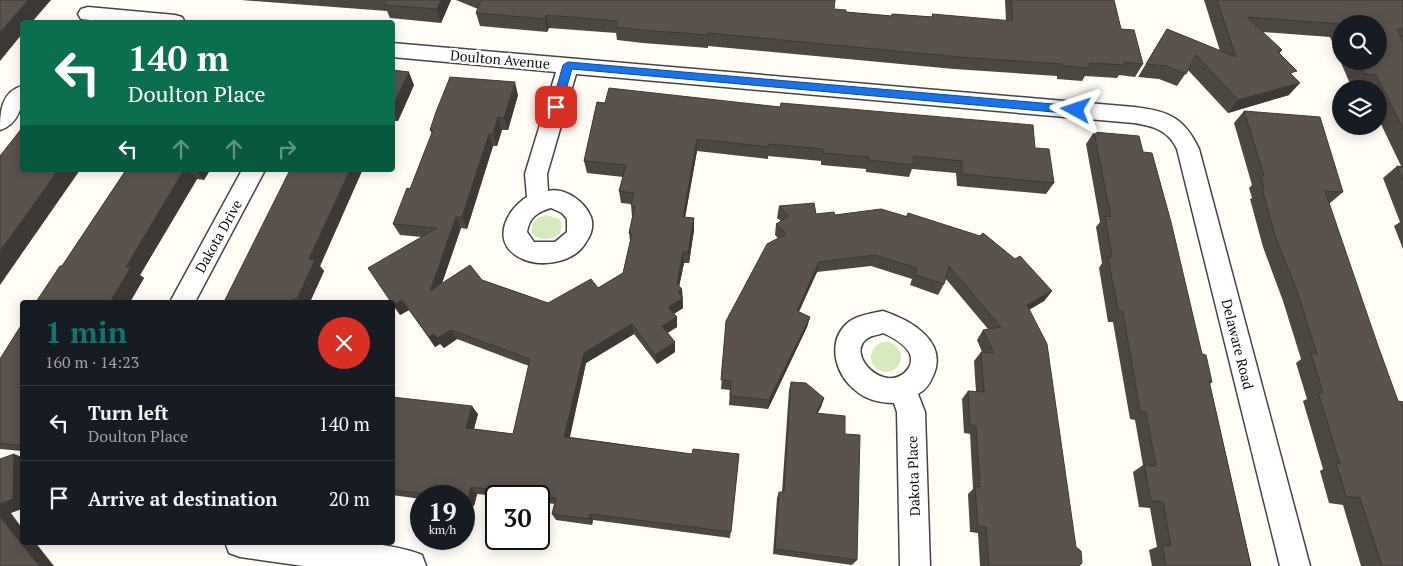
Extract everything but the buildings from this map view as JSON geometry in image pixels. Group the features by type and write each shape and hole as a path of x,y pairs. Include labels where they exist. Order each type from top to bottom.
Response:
{"street":[{"path":"90,12 158,20"},
{"name":"Doulton Avenue","path":"395,50 1134,115 1156,118 1174,125"},
{"path":"540,201 536,192 536,174 568,65"},
{"path":"0,122 20,97"},
{"name":"Delaware Road","path":"1174,125 1184,139 1188,149 1296,566"},
{"name":"Dakota Drive","path":"183,300 253,172"},
{"name":"Dakota Place","path":"903,388 911,412 915,566"},
{"path":"261,545 411,566"}],"green space":[{"path":"546,215 559,219 561,230 554,237 542,239 532,233 532,225 537,218"},
{"path":"886,342 897,346 901,357 897,368 886,372 875,368 871,357 875,346"}],"route":[{"path":"556,107 568,65 1076,110"}]}
